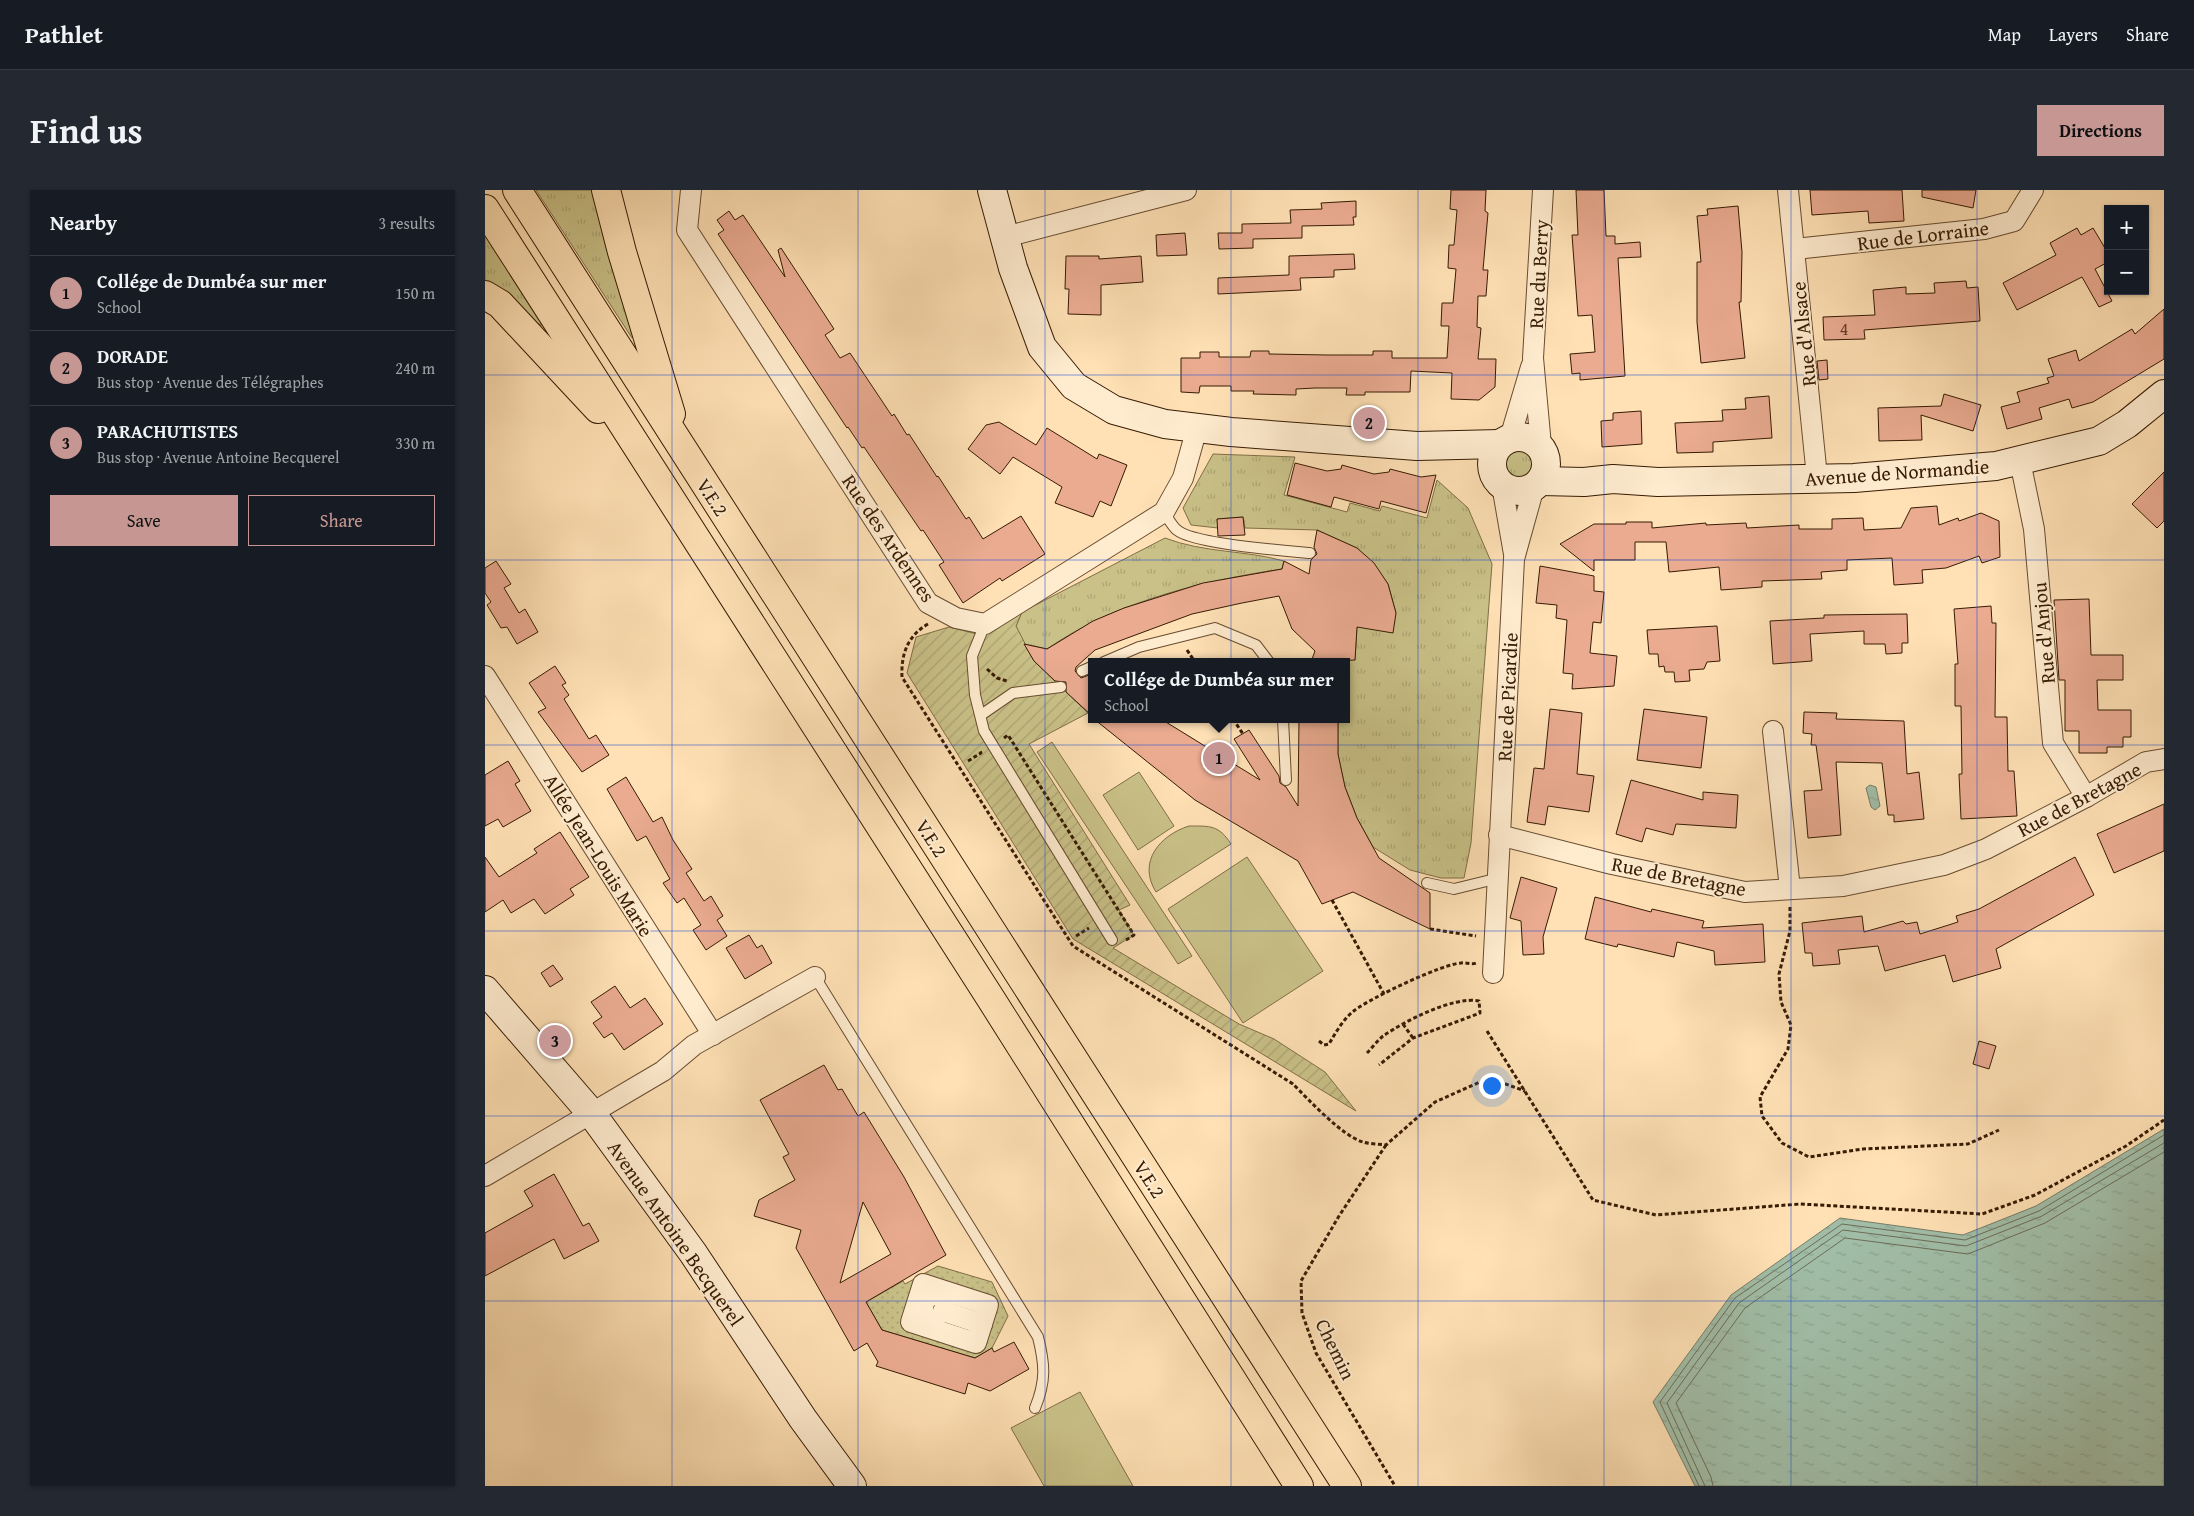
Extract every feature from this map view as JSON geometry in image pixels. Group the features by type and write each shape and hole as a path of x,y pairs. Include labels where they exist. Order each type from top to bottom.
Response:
{"highway":[{"name":"V.E.2","path":"517,190 1347,1486"},
{"path":"606,190 622,252 680,445"},
{"name":"V.E.2","path":"485,209 991,999 1299,1486"},
{"path":"485,295 500,304 647,462"}],"street":[{"name":"Rue des Ardennes","path":"691,190 687,230 928,603 956,618 985,624"},
{"path":"992,190 1013,268 1042,348 1075,386 1114,410 1165,424 1197,428 1417,446 1505,441 1527,437 1543,450 1547,463 1538,484 1515,491 1498,480 1417,446"},
{"path":"1005,237 1186,190"},
{"name":"Rue du Berry","path":"1543,190 1533,358 1543,450"},
{"name":"Rue d'Alsace","path":"1788,190 1817,477"},
{"name":"Rue de Lorraine","path":"1795,249 1984,229 2014,221 2033,190"},
{"name":"Rue du Berry","path":"1505,441 1533,358"},
{"name":"Avenue de Normandie","path":"1538,484 1613,479 1658,482 1817,477 1854,478 1995,466 2099,441 2127,424 2164,394"},
{"path":"985,624 1164,512 1183,478 1197,428"},
{"path":"1498,480 1493,458 1505,441"},
{"name":"Avenue de Normandie","path":"1543,450 1613,479"},
{"name":"Rue d'Anjou","path":"2020,460 2034,529 2053,743 2086,797"},
{"name":"Rue de Picardie","path":"1498,480 1515,558"},
{"name":"Rue de Picardie","path":"1488,967 1499,878 1499,836 1515,558 1538,484"},
{"name":"Allée Jean-Louis Marie","path":"485,676 713,1035"},
{"path":"1773,731 1791,889"},
{"name":"Rue de Bretagne","path":"1499,836 1612,864 1745,892 1843,886 1944,865 1986,848 2086,797 2146,762 2164,759"},
{"path":"488,1169 592,1114 663,1071 694,1046 815,977"},
{"name":"Avenue Antoine Becquerel","path":"485,990 592,1114 693,1253 803,1419 853,1486"},
{"path":"971,1299 988,1304 968,1326 933,1308 971,1299"}],"lane":[{"path":"1164,512 1178,531 1196,537 1242,547 1310,553"},
{"path":"985,624 972,656 975,695 984,731 1116,941"},
{"path":"1113,658 1139,647 1215,628 1256,645 1266,658"},
{"path":"981,715 1013,693 1061,687"},
{"path":"1283,723 1286,780"},
{"path":"1427,883 1454,889 1499,878"},
{"path":"815,977 1038,1337 1045,1364 1040,1396 1035,1408"}],"path":[{"path":"956,618 933,621 919,629 905,647 901,664 902,677 1073,946 1293,1084 1318,1109 1350,1135 1362,1142 1386,1145"},
{"path":"985,664 997,678 1016,681"},
{"path":"1236,723 1243,734"},
{"path":"997,733 1001,740 1008,735 1134,934 1116,941"},
{"path":"1791,889 1790,931 1779,974 1781,1002 1791,1024 1788,1049 1760,1097 1762,1116 1783,1144 1809,1157 1863,1149 1968,1144 1999,1130"},
{"path":"1332,900 1384,994"},
{"path":"1077,936 1091,926 1096,935"},
{"path":"1430,929 1483,936"},
{"path":"1319,1041 1324,1046 1329,1044 1339,1027 1354,1010 1417,978 1460,963 1488,967"},
{"path":"1367,1053 1381,1037 1403,1024 1445,1006 1469,999 1479,1001 1480,1013 1413,1038 1379,1065"},
{"path":"1403,1024 1413,1038"},
{"path":"1487,1031 1593,1200 1656,1215 1799,1204 1982,1214 2035,1195 2126,1146 2164,1120"},
{"name":"Chemin","path":"1395,1486 1317,1353 1302,1313 1301,1281 1339,1216 1386,1145 1435,1102 1489,1078 1525,1091"}],"green space":[{"path":"536,190 597,190 636,331 632,338"},
{"path":"485,233 549,327 538,324 485,284"},
{"path":"1520,446 1533,451 1538,464 1533,477 1520,482 1507,477 1502,464 1507,451"},
{"path":"1213,454 1295,457 1284,495 1347,512 1350,503 1380,511 1382,506 1427,518 1437,480 1468,508 1492,564 1471,843 1464,878 1441,878 1410,870 1373,847 1357,818 1345,787 1338,754 1338,723 1350,723 1350,658 1355,660 1357,627 1396,613 1388,584 1374,564 1357,548 1317,530 1245,528 1243,517 1217,519 1218,528 1191,525 1183,508"},
{"path":"1165,538 1210,549 1269,557 1284,561 1282,569 1190,587 1130,606 1101,618 1047,649 1024,644 1016,626 1022,612"},
{"path":"1022,612 1016,626 1034,661 1088,713 1029,744 1130,905 1119,910 1134,935 1113,948 1239,1024 1274,1039 1325,1072 1356,1111 1073,939 907,673 916,637 949,627 981,635"},
{"path":"1052,742 1192,956 1178,964 1037,752"},
{"path":"1139,772 1174,826 1138,850 1103,795"},
{"path":"1189,826 1203,826 1218,830 1231,844 1156,892 1151,881 1150,860 1161,843 1169,836"},
{"path":"1247,857 1323,971 1243,1023 1168,909"},
{"path":"938,1266 992,1282 1008,1316 992,1348 975,1358 882,1330 866,1302 903,1281 905,1284"},
{"path":"1080,1392 1133,1486 1044,1486 1011,1428"}],"water":[{"path":"1870,785 1876,787 1880,806 1875,810 1871,807 1866,788"},
{"path":"2164,1129 2164,1486 1695,1486 1653,1402 1731,1295 1840,1218 1963,1235 2036,1206"}],"building":[{"path":"1451,190 1486,190 1485,211 1488,213 1483,270 1488,270 1486,296 1478,296 1477,327 1481,328 1478,359 1496,359 1495,387 1479,400 1451,399 1452,373 1411,371 1410,392 1365,392 1365,395 1346,395 1347,388 1315,388 1296,389 1296,395 1253,394 1254,391 1231,391 1231,386 1200,386 1199,393 1181,392 1181,358 1200,358 1200,352 1219,352 1219,357 1250,357 1251,351 1269,351 1269,354 1373,355 1373,351 1392,351 1392,358 1447,358 1449,326 1441,326 1442,303 1453,303 1456,269 1448,268 1449,245 1454,245 1457,210 1450,209"},
{"path":"1576,190 1604,190 1606,236 1615,236 1615,244 1640,242 1641,257 1618,258 1625,376 1580,380 1580,373 1572,374 1570,354 1595,352 1592,315 1578,316 1572,235 1578,235"},
{"path":"1810,190 1902,190 1904,221 1869,223 1868,211 1812,215"},
{"path":"1922,190 1976,190 1973,208 1922,197"},
{"path":"1356,201 1356,217 1353,217 1354,225 1302,226 1302,238 1253,239 1253,248 1219,249 1218,233 1242,233 1242,224 1291,223 1290,210 1322,209 1321,203"},
{"path":"1738,206 1742,252 1741,302 1739,302 1745,358 1701,363 1697,322 1697,262 1701,262 1697,216 1708,215 1707,209"},
{"path":"729,211 735,220 743,215 785,277 778,250 781,248 834,329 825,335 840,358 850,353 892,416 894,414 907,435 909,434 966,519 969,517 983,539 1021,516 1045,554 1002,581 1000,578 963,603 939,565 944,562 923,530 921,531 864,447 862,448 847,428 718,234 724,230 717,220"},
{"path":"2077,228 2081,235 2093,228 2104,246 2104,264 2095,269 2104,286 2104,295 2109,295 2112,301 2099,307 2082,277 2017,310 2003,283 2056,255 2050,243"},
{"path":"1185,233 1187,255 1157,256 1156,235"},
{"path":"1354,254 1355,269 1334,270 1334,277 1300,278 1301,290 1218,294 1218,278 1289,275 1289,256"},
{"path":"1066,256 1099,256 1099,259 1141,256 1143,282 1101,285 1101,315 1068,314 1069,289 1065,289"},
{"path":"1966,281 1967,288 1978,287 1980,321 1864,330 1865,339 1824,340 1823,317 1875,315 1873,290 1906,287 1906,294 1935,293 1934,283"},
{"path":"2164,309 2164,359 2093,402 2072,408 2069,399 2039,408 2042,419 2007,429 2001,407 2020,402 2017,392 2049,383 2047,378 2054,376 2048,359 2076,350 2079,361 2132,329 2135,334"},
{"path":"1827,360 1828,379 1819,380 1817,361"},
{"path":"1944,394 1981,405 1973,431 1921,415 1922,440 1879,441 1878,408 1941,406"},
{"path":"1769,396 1772,438 1713,442 1713,452 1677,453 1675,423 1723,421 1722,410 1746,409 1745,398"},
{"path":"1641,411 1642,444 1602,447 1601,421 1613,420 1613,413"},
{"path":"999,422 1036,445 1047,428 1097,459 1099,454 1127,465 1111,506 1100,501 1093,517 1055,503 1062,487 1013,457 1000,474 968,449 986,425"},
{"path":"1295,463 1327,471 1341,469 1342,465 1374,474 1389,472 1390,469 1421,477 1436,475 1426,513 1381,501 1379,509 1334,497 1331,507 1287,495"},
{"path":"2164,472 2164,521 2157,528 2132,504"},
{"path":"1937,506 1939,525 1958,518 1959,521 1981,513 1999,521 2000,557 1982,563 1979,556 1946,568 1922,570 1923,583 1894,585 1892,558 1847,560 1847,570 1821,572 1822,579 1762,581 1762,587 1721,590 1719,567 1669,572 1666,542 1635,542 1635,560 1594,560 1594,571 1560,544 1594,524 1626,524 1626,522 1652,522 1652,528 1706,523 1706,525 1746,523 1747,528 1799,525 1799,529 1832,529 1832,519 1863,518 1864,530 1901,528 1911,508"},
{"path":"1243,517 1245,535 1218,536 1217,519"},
{"path":"1317,530 1357,548 1374,563 1388,584 1396,613 1393,633 1357,627 1355,660 1350,660 1350,658 1312,658 1315,651 1292,629 1279,596 1242,603 1192,614 1095,650 1076,667 1075,671 1081,678 1088,675 1088,712 1066,692 1066,682 1055,681 1034,661 1024,644 1047,649 1093,621 1124,608 1203,583 1282,569 1284,561 1309,574 1311,560 1317,554 1314,547"},
{"path":"496,561 511,584 504,588 519,613 525,609 538,632 517,644 507,627 501,628 487,605 491,602 485,593 485,568"},
{"path":"1540,566 1594,576 1594,591 1604,592 1601,623 1593,622 1590,653 1617,656 1614,686 1572,689 1573,674 1563,673 1567,620 1556,618 1557,605 1536,603"},
{"path":"2089,599 2091,655 2123,655 2123,680 2097,680 2098,710 2131,710 2131,737 2123,737 2123,747 2107,747 2107,753 2079,753 2079,731 2065,731 2065,680 2059,680 2054,600"},
{"path":"1991,606 1992,623 1996,623 1995,717 2007,717 2008,771 2014,771 2017,816 1961,819 1959,774 1962,774 1961,706 1955,706 1955,664 1958,664 1954,609"},
{"path":"1907,614 1908,643 1902,643 1902,653 1886,654 1885,644 1864,644 1864,631 1810,634 1812,661 1773,664 1770,621 1824,618 1824,615"},
{"path":"1717,626 1720,661 1707,662 1704,669 1689,670 1690,681 1675,682 1674,672 1665,672 1664,666 1659,667 1658,654 1649,654 1647,630"},
{"path":"555,666 566,683 562,685 569,695 564,699 589,739 596,735 609,755 582,772 538,712 546,708 529,683"},
{"path":"1550,709 1582,713 1577,774 1594,776 1589,812 1548,806 1545,825 1527,822 1534,768 1544,769"},
{"path":"1644,709 1707,717 1701,768 1637,760"},
{"path":"1804,712 1837,713 1836,719 1904,721 1907,774 1919,772 1924,819 1894,822 1894,815 1888,815 1882,763 1836,762 1841,835 1808,838 1804,791 1822,790 1816,745 1811,745 1812,734 1803,733"},
{"path":"1099,723 1167,723 1260,780 1234,739 1249,730 1279,776 1280,783 1286,787 1298,806 1299,723 1338,723 1338,754 1345,787 1357,818 1379,858 1430,893 1430,929 1353,892 1322,904 1298,861 1195,800"},
{"path":"508,761 520,781 515,784 531,811 503,827 498,819 485,826 485,775"},
{"path":"626,777 653,822 662,817 673,840 692,869 686,873 704,901 711,896 723,916 717,920 727,936 706,950 693,930 701,925 684,898 677,903 663,883 670,879 646,836 637,841 607,789"},
{"path":"1631,780 1703,800 1703,792 1738,795 1736,828 1676,824 1673,835 1646,828 1642,842 1616,834"},
{"path":"2164,804 2164,851 2114,873 2097,834"},
{"path":"560,832 589,877 570,889 574,895 545,914 534,899 511,913 503,900 485,912 485,857 499,877 537,853 534,849"},
{"path":"2075,857 2094,895 1996,949 2001,968 1953,982 1945,955 1885,971 1878,946 1838,950 1840,964 1813,966 1812,953 1805,953 1802,923 1862,916 1864,932 1903,921 1906,924 1917,922 1920,934 1958,922 1956,916 1979,909"},
{"path":"1521,877 1557,888 1543,937 1544,954 1523,955 1521,921 1510,918"},
{"path":"1595,897 1651,912 1652,909 1704,921 1702,928 1763,924 1765,962 1715,965 1714,951 1677,942 1674,957 1618,944 1617,947 1585,939"},
{"path":"749,935 757,948 762,945 772,963 745,979 726,948"},
{"path":"553,965 563,979 550,987 541,973"},
{"path":"615,986 630,1008 645,998 663,1024 624,1050 612,1033 604,1038 593,1023 602,1017 591,1002"},
{"path":"1979,1041 1996,1046 1989,1069 1973,1064"},
{"path":"824,1065 838,1090 842,1089 858,1116 864,1112 904,1177 946,1255 866,1302 882,1330 975,1358 992,1348 994,1352 1014,1342 1029,1369 990,1391 968,1383 965,1394 876,1366 878,1362 867,1343 854,1351 796,1248 801,1230 754,1216 759,1200 795,1180 783,1157 789,1154 760,1100","holes":["863,1202 891,1254 840,1283"]},
{"path":"554,1174 583,1226 589,1223 599,1241 564,1259 554,1239 485,1276 485,1233 533,1206 524,1191"}],"place":[{"name":"DORADE","path":"1369,423"},
{"name":"Collége de Dumbéa sur mer","path":"1219,758"},
{"name":"PARACHUTISTES","path":"555,1041"}]}
